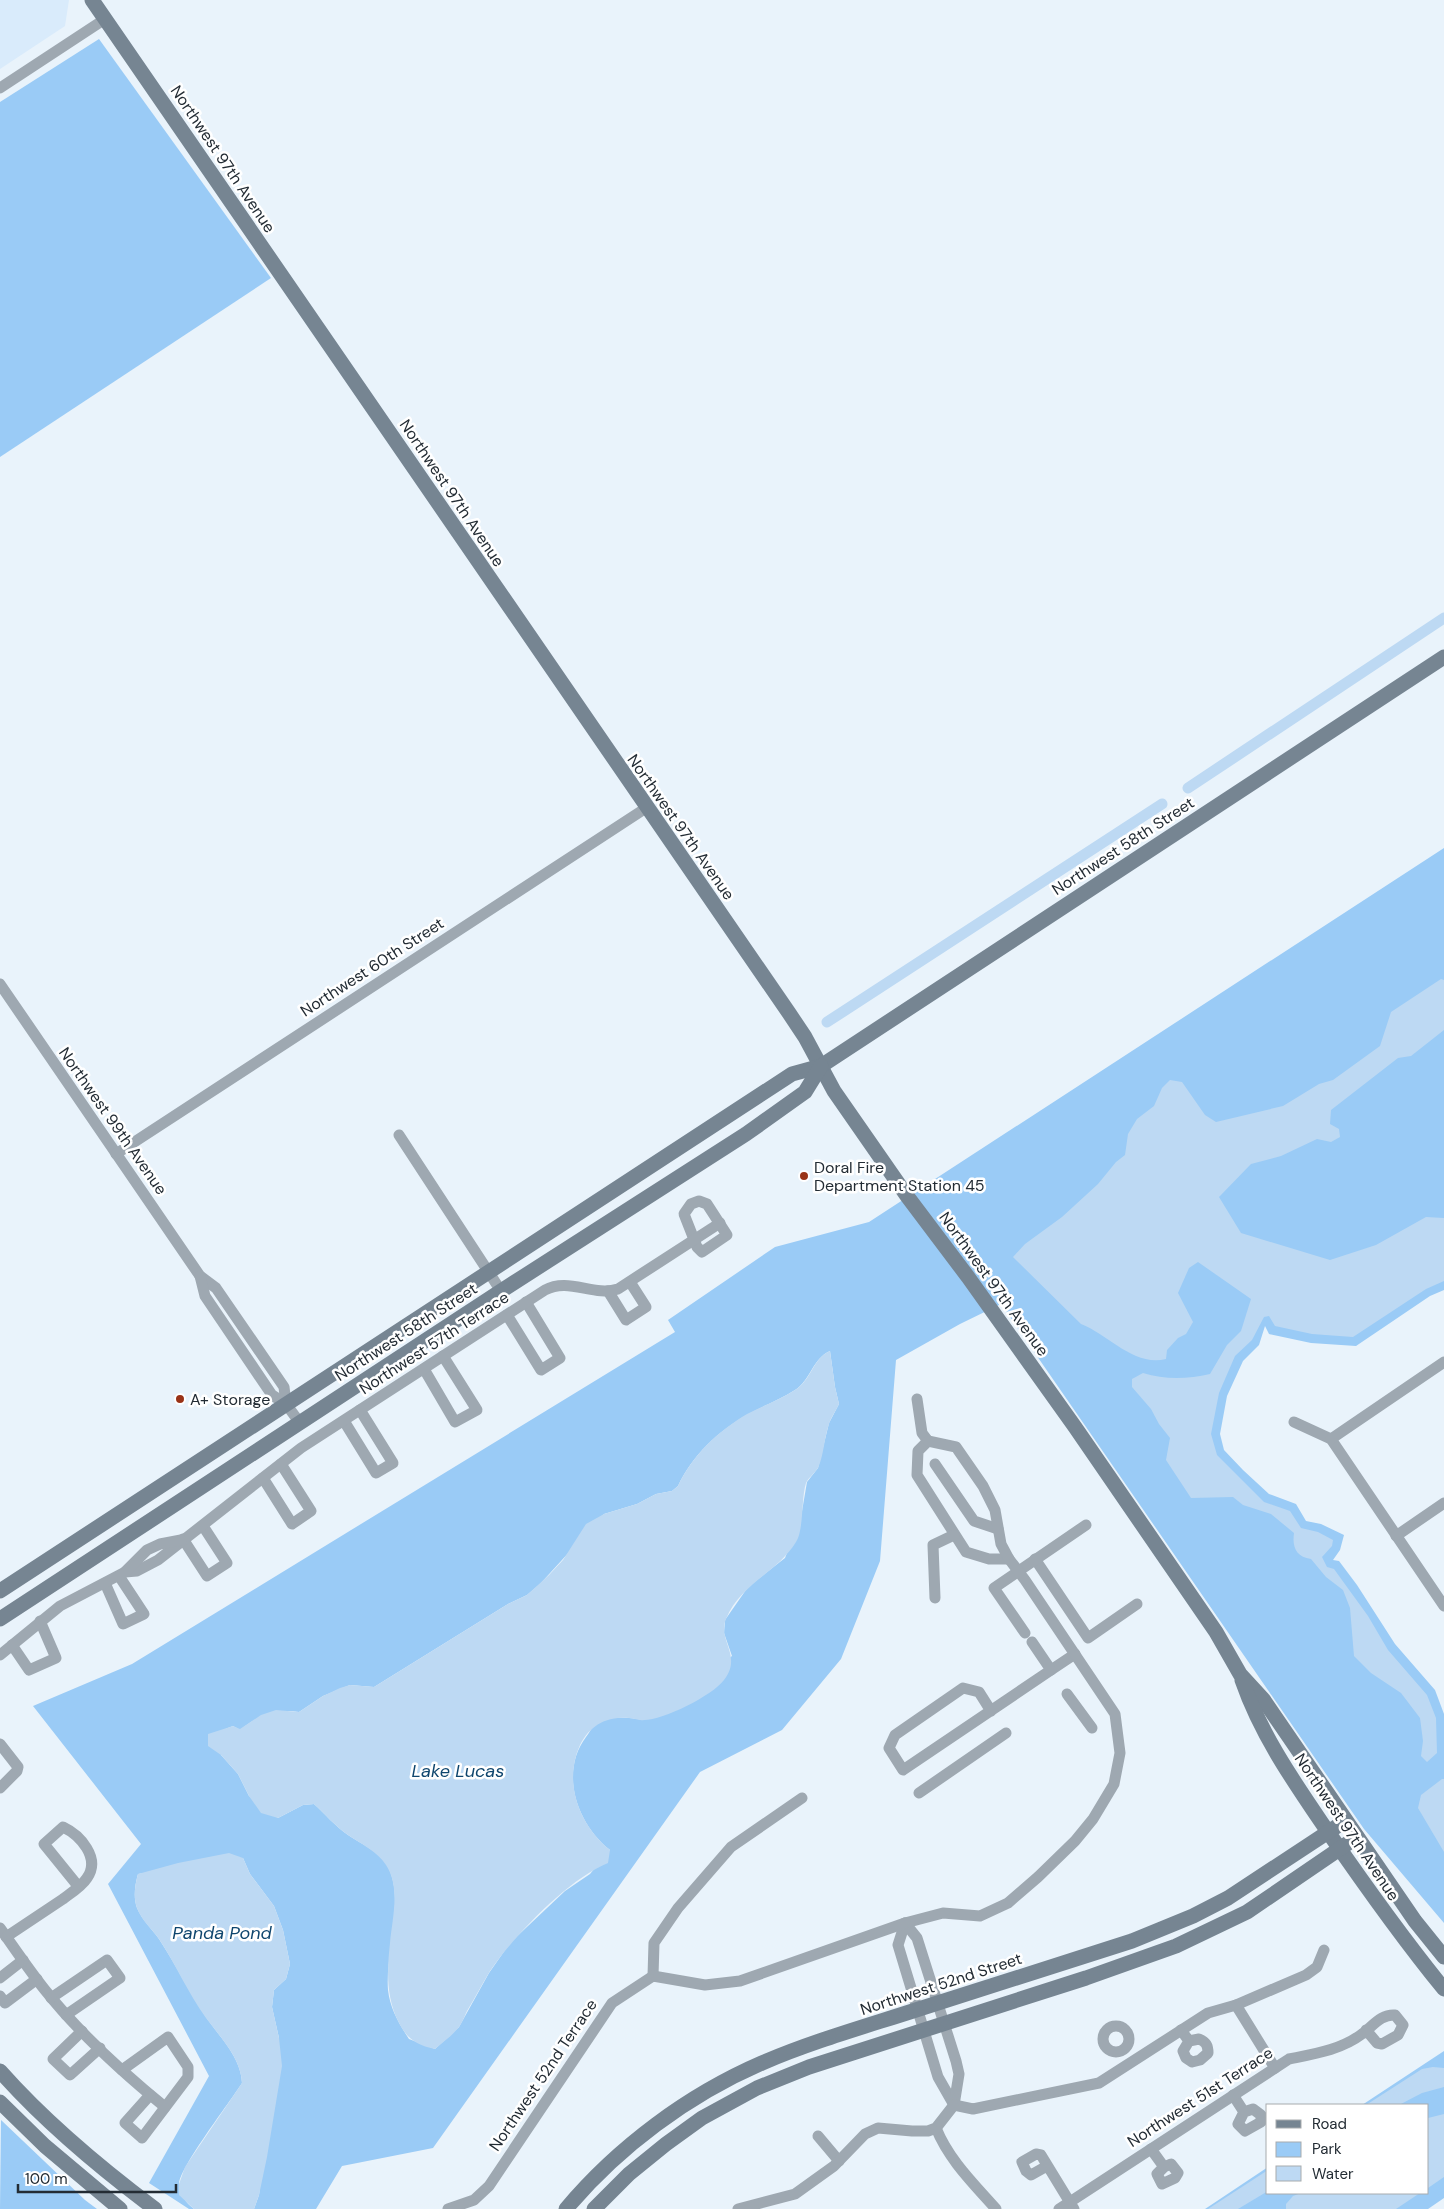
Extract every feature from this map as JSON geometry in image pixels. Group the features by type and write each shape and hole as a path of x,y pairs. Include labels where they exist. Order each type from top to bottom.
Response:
{"street":[{"name":"Northwest 97th Avenue","path":"92,0 646,808 789,1013 834,1091 898,1184 968,1276 1216,1632 1240,1674 1251,1706 1283,1766 1399,1934 1444,1989"},
{"path":"0,88 106,19"},
{"name":"Northwest 58th Street","path":"0,1591 792,1074 821,1066 1444,657"},
{"name":"Northwest 60th Street","path":"116,1154 646,808"},
{"name":"Northwest 99th Avenue","path":"0,984 200,1276 205,1296 261,1379 272,1395 286,1404 300,1423"},
{"name":"Northwest 58th Street","path":"0,1619 500,1291 763,1122 805,1092 821,1066"},
{"path":"399,1136 500,1291"},
{"path":"699,1200 706,1204 727,1235 715,1245 702,1252 694,1240 684,1214 691,1204 699,1200"},
{"path":"630,1282 646,1307 626,1320 608,1291 618,1289 630,1282 694,1240"},
{"name":"Northwest 57th Terrace","path":"0,1655 40,1621 70,1600 122,1574 141,1555 153,1547 182,1539 204,1526 281,1464 526,1302 561,1284 608,1291"},
{"path":"507,1315 541,1370 560,1358 526,1302"},
{"path":"424,1369 455,1422 477,1410 443,1356"},
{"path":"1331,1439 1444,1362"},
{"path":"802,1798 731,1847 678,1908 654,1943 653,1976 705,1984 740,1981 905,1923 943,1913 980,1916 1008,1903 1038,1877 1093,1819 1114,1784 1120,1753 1115,1714 1000,1544 995,1510 983,1486 956,1447 928,1441 922,1433 917,1399"},
{"path":"344,1421 376,1473 393,1463 360,1410"},
{"path":"1294,1422 1331,1439 1444,1606"},
{"path":"928,1441 918,1451 917,1475 954,1535 966,1552 989,1559 1009,1559"},
{"path":"263,1478 292,1524 311,1511 281,1464"},
{"path":"935,1464 974,1522 998,1530"},
{"path":"1396,1536 1444,1503"},
{"path":"1051,1670 994,1588 1086,1525"},
{"path":"182,1539 207,1576 227,1563 204,1526"},
{"path":"935,1598 933,1545 954,1535"},
{"path":"1035,1559 1088,1638 1137,1604"},
{"path":"105,1583 123,1624 130,1623 144,1614 122,1574"},
{"path":"12,1645 29,1670 56,1658 40,1621"},
{"path":"991,1710 979,1692 963,1688 895,1735 890,1748 903,1770 1075,1654"},
{"name":"Northwest 97th Avenue","path":"1240,1674 1263,1699 1415,1922 1444,1957"},
{"path":"1067,1694 1092,1728"},
{"path":"918,1793 1006,1734"},
{"path":"1,1786 17,1771 18,1767 2,1750"},
{"name":"Northwest 52nd Street","path":"566,2209 621,2154 667,2118 713,2088 745,2071 786,2053 1132,1941 1174,1925 1245,1888 1345,1820"},
{"path":"78,1886 44,1844 63,1827 79,1838 90,1856 90,1872 87,1879 78,1886 3,1932 51,1998 66,2015 122,2070 165,2108"},
{"path":"594,2209 629,2174 660,2148 723,2106 757,2088 800,2070 1155,1955 1225,1924 1263,1902 1357,1837"},
{"path":"1215,1905 1225,1924"},
{"path":"738,2209 795,2194 839,2161 865,2134 878,2128 928,2131 936,2128 954,2106 959,2074 916,1938 905,1923"},
{"path":"905,1923 898,1945 938,2077 954,2106"},
{"path":"954,2106 974,2109 1099,2083 1208,2013 1236,2005 1306,1976 1317,1967 1324,1950"},
{"path":"0,1978 23,1960"},
{"path":"51,1998 107,1960 120,1978 66,2015"},
{"name":"Northwest 52nd Terrace","path":"448,2209 474,2200 489,2186 612,2003 653,1976"},
{"path":"0,1996 5,2003 37,1979"},
{"path":"1236,2005 1275,2068"},
{"path":"1181,2030 1189,2041"},
{"name":"Northwest 51st Terrace","path":"1067,2207 1151,2149 1289,2059 1332,2050 1366,2030"},
{"path":"82,2031 53,2059 70,2075 100,2048"},
{"path":"122,2070 168,2037 186,2062 189,2072 186,2081 142,2138 125,2123 150,2095"},
{"path":"1125,2049 1133,2061"},
{"path":"0,2071 69,2140 155,2209"},
{"path":"713,2088 723,2106"},
{"path":"1233,2095 1244,2112"},
{"path":"0,2102 45,2146 120,2209"},
{"path":"936,2128 943,2146 952,2160 996,2209"},
{"path":"818,2136 839,2161"},
{"path":"1151,2149 1164,2167"},
{"path":"1047,2166 1067,2207"}],"shaded area":[{"path":"0,0 69,0 65,26 0,69"}],"green space":[{"path":"99,39 271,278 0,457 0,102"},
{"path":"1444,848 1444,1290 1430,1296 1356,1346 1311,1343 1269,1334 1265,1326 1259,1345 1243,1361 1227,1396 1220,1434 1224,1450 1269,1494 1296,1504 1306,1521 1321,1524 1344,1535 1340,1550 1333,1560 1339,1561 1395,1644 1435,1690 1444,1714 1444,1923 1364,1829 1001,1304 960,1324 896,1360 880,1561 841,1659 782,1730 700,1772 433,2148 342,2166 316,2209 254,2209 259,2195 279,2038 272,2007 274,1990 286,1979 290,1964 283,1930 274,1906 250,1874 243,1858 138,1874 135,1895 139,1912 171,1957 198,2005 233,2055 241,2073 242,2083 196,2150 182,2176 179,2184 180,2191 194,2209 189,2209 149,2183 209,2076 108,1884 141,1844 33,1706 132,1664 675,1332 668,1320 775,1247 869,1222","holes":["830,1351 839,1404 829,1423 818,1468 807,1482 801,1517 785,1558 748,1587 725,1620 724,1633 732,1656 644,1720 615,1718 598,1722 578,1751 574,1766 573,1782 576,1797 581,1812 589,1826 598,1839 610,1850 590,1874 565,1891 510,1943 489,1973 459,2027 435,2049 409,2039 396,2016 388,1990 395,1893 392,1878 384,1860 339,1828 314,1804 303,1805 278,1818 249,1796 238,1774 221,1755 223,1730 233,1726 240,1730 260,1717 275,1712 299,1712 323,1696 350,1685 374,1687 508,1604 527,1595 540,1584 604,1514 637,1504 656,1494 672,1491 678,1486 698,1455 716,1437 736,1421 795,1390 804,1381 819,1359"]},
{"path":"1444,2051 1444,2198 1428,2209 1205,2209 1266,2168 1266,2194 1429,2194 1429,2104 1364,2104"},
{"path":"1,2120 85,2200 97,2209 0,2209"}],"water":[{"path":"1441,979 1444,980 1444,1030 1411,1056 1398,1058 1331,1110 1330,1124 1339,1129 1340,1137 1331,1142 1317,1139 1281,1156 1251,1164 1219,1197 1241,1233 1330,1260 1376,1245 1426,1217 1444,1218 1444,1281 1426,1289 1353,1337 1312,1334 1275,1326 1269,1316 1264,1317 1252,1340 1235,1356 1219,1393 1211,1434 1217,1455 1264,1502 1290,1511 1301,1528 1318,1532 1333,1540 1332,1546 1322,1557 1327,1567 1334,1569 1368,1616 1388,1650 1427,1695 1436,1718 1437,1753 1427,1762 1421,1756 1423,1741 1420,1718 1401,1693 1371,1673 1354,1656 1350,1608 1343,1590 1326,1577 1311,1559 1299,1554 1294,1543 1294,1533 1271,1514 1243,1505 1233,1497 1191,1498 1166,1460 1170,1438 1159,1424 1151,1409 1132,1387 1132,1379 1143,1373 1176,1378 1210,1374 1227,1345 1241,1331 1251,1299 1198,1262 1189,1268 1178,1293 1193,1322 1186,1334 1178,1338 1167,1350 1166,1359 1154,1360 1132,1354 1081,1324 1013,1257 1025,1244 1062,1217 1098,1184 1116,1162 1125,1155 1128,1134 1137,1119 1154,1106 1162,1088 1170,1080 1182,1082 1205,1115 1216,1122 1283,1106 1319,1084 1333,1080 1380,1046 1391,1012"},
{"name":"Lake Lucas","path":"830,1351 839,1404 829,1424 818,1468 806,1483 799,1537 788,1553 749,1587 732,1607 724,1627 731,1663 724,1680 709,1693 674,1712 644,1720 621,1718 606,1720 589,1732 580,1745 575,1759 574,1788 582,1816 599,1840 610,1850 608,1863 592,1871 559,1895 527,1926 490,1971 461,2024 453,2034 435,2049 417,2043 401,2027 394,2012 389,1992 388,1963 394,1914 394,1893 391,1874 386,1865 373,1852 339,1828 314,1804 303,1805 278,1818 261,1813 249,1796 238,1774 221,1755 208,1746 208,1734 233,1726 240,1729 261,1715 276,1710 299,1712 323,1696 350,1685 374,1687 508,1604 527,1595 563,1560 586,1524 604,1514 637,1504 656,1494 672,1491 678,1486 698,1455 716,1436 747,1414 795,1390 805,1381 824,1354"},
{"path":"1444,1779 1444,1852 1418,1808 1421,1795"},
{"name":"Panda Pond","path":"229,1853 243,1858 250,1874 274,1906 283,1930 290,1964 286,1979 274,1990 272,2007 279,2038 282,2066 267,2157 254,2209 194,2209 179,2195 179,2184 185,2167 242,2083 241,2074 229,2048 206,2018 159,1939 142,1917 137,1908 135,1891 138,1874 178,1863"},
{"path":"1444,2068 1444,2087 1422,2093 1401,2104 1368,2104 1422,2069"},
{"path":"1444,2114 1444,2177 1429,2187 1429,2118"},
{"path":"1266,2171 1266,2192 1238,2209 1208,2209"},
{"path":"1298,2194 1418,2194 1396,2209 1286,2209 1286,2204 1293,2196"}],"waterway":[{"path":"1188,788 1444,618"},
{"path":"827,1022 1162,804"}],"place":[{"name":"Doral Fire Department Station 45","path":"804,1176"},
{"name":"A+ Storage","path":"180,1399"}]}
